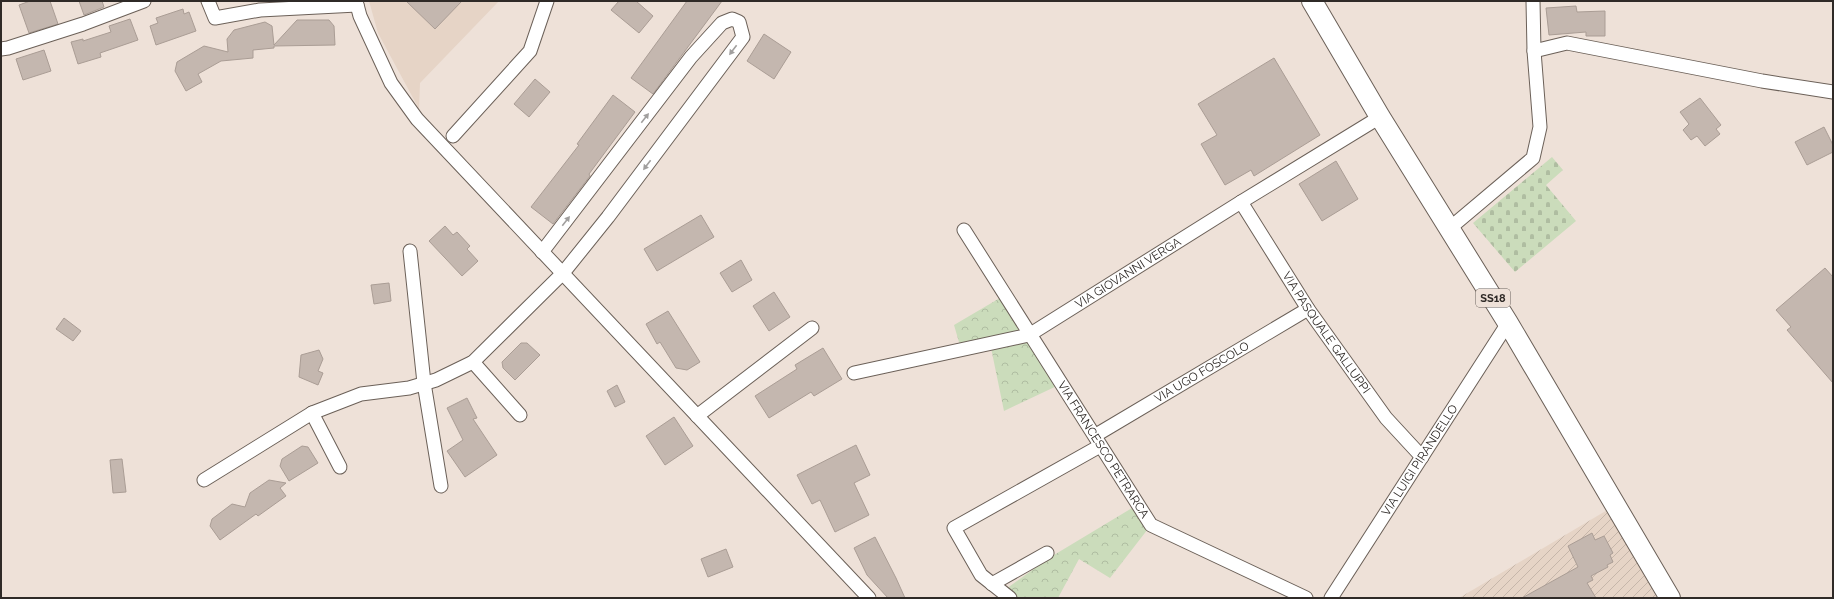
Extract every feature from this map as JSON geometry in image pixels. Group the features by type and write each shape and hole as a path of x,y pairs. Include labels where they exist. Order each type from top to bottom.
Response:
{"main road":[{"name":"SS18","path":"1312,1 1380,117 1508,323 1670,598"}],"street":[{"path":"1,49 83,24 144,1"},
{"path":"208,1 215,18 260,10 356,3 360,16 391,83 417,119 869,598"},
{"path":"453,136 530,51 548,1"},
{"path":"1450,228 1533,158 1540,127 1534,51 1533,1"},
{"path":"204,480 312,413 361,394 409,388 436,380 474,362 562,273 608,217 743,37 739,22 732,19 722,23 691,57 542,252"},
{"path":"1534,51 1567,43 1762,81 1833,92"},
{"name":"VIA GIOVANNI VERGA","path":"854,373 1029,334 1380,117"},
{"name":"VIA PASQUALE GALLUPPI","path":"1241,202 1308,309 1386,418 1422,457"},
{"name":"VIA FRANCESCO PETRARCA","path":"964,230 1151,525 1306,598"},
{"path":"410,251 424,383 441,486"},
{"name":"VIA UGO FOSCOLO","path":"992,584 981,575 954,528 1098,441 1308,309"},
{"name":"VIA LUIGI PIRANDELLO","path":"1331,598 1508,323"},
{"path":"697,416 812,328"},
{"path":"474,362 520,415"},
{"path":"312,413 340,467"},
{"path":"1010,598 992,584 1047,553"}],"shaded area":[{"path":"369,1 499,1 420,83 419,109 378,33"},
{"path":"1609,509 1657,598 1459,598"}],"green space":[{"path":"1552,157 1563,170 1546,185 1576,221 1515,272 1473,223"},
{"path":"1005,295 1061,384 1004,411 990,343 961,349 954,325"},
{"path":"1137,505 1151,525 1110,578 1079,559 1058,598 1010,598 1006,589 1049,558"}],"building":[{"path":"30,1 50,1 58,24 29,33 19,5"},
{"path":"79,1 102,1 104,7 84,15"},
{"path":"406,1 462,1 435,29"},
{"path":"619,1 636,1 653,16 639,33 611,10"},
{"path":"687,1 722,1 653,94 631,78"},
{"path":"1576,6 1577,12 1605,11 1605,36 1586,36 1586,32 1549,35 1546,8"},
{"path":"183,9 184,14 189,12 196,31 156,45 150,26 158,23 156,18"},
{"path":"130,19 138,40 100,53 101,57 78,64 71,42 83,39 83,41 111,32 109,26"},
{"path":"297,20 329,20 334,26 335,45 274,46 274,48 253,50 253,58 221,61 198,74 202,82 186,91 175,71 177,62 204,46 228,52 227,39 234,30 265,22 272,26 274,45"},
{"path":"764,34 791,52 774,79 747,61"},
{"path":"44,50 51,71 23,80 16,59"},
{"path":"1274,58 1320,135 1254,176 1251,170 1225,185 1201,144 1217,135 1198,104"},
{"path":"535,79 550,92 529,117 514,104"},
{"path":"613,95 635,112 589,174 590,176 553,224 531,207 579,145 577,144"},
{"path":"1700,98 1721,125 1716,129 1720,134 1705,146 1697,136 1691,140 1683,130 1689,124 1680,112"},
{"path":"1824,127 1833,145 1833,152 1807,165 1795,142"},
{"path":"1336,161 1358,199 1322,221 1299,184"},
{"path":"701,215 714,237 657,271 644,249"},
{"path":"445,226 453,235 457,232 470,246 467,249 478,261 462,276 429,241"},
{"path":"741,260 752,280 732,292 720,273"},
{"path":"1825,268 1833,277 1833,383 1787,330 1791,327 1776,310"},
{"path":"389,283 391,301 374,304 371,285"},
{"path":"774,292 790,317 769,331 753,306"},
{"path":"668,311 700,362 687,370 676,368 660,342 657,344 646,324"},
{"path":"64,318 81,331 73,341 56,329"},
{"path":"521,343 527,343 540,355 515,380 503,368 502,362"},
{"path":"823,348 842,379 814,396 811,392 769,418 755,396 797,369 795,365"},
{"path":"319,350 323,359 318,371 323,373 318,385 299,377 301,355"},
{"path":"617,385 625,402 615,407 607,391"},
{"path":"467,398 477,418 473,419 497,455 465,477 447,451 463,440 447,408"},
{"path":"674,417 693,446 665,465 646,436"},
{"path":"856,445 870,475 854,483 869,515 835,532 820,500 812,504 797,475"},
{"path":"302,446 308,447 318,463 289,481 280,466 282,459"},
{"path":"122,459 126,492 113,493 110,460"},
{"path":"269,480 286,483 280,488 286,496 258,516 256,514 220,540 210,526 212,519 232,504 245,507 250,493"},
{"path":"1592,533 1595,540 1604,536 1613,553 1610,555 1613,562 1607,565 1608,567 1591,576 1593,580 1587,583 1596,598 1522,598 1578,567 1568,546"},
{"path":"875,537 905,598 888,598 867,575 854,548"},
{"path":"726,549 733,567 708,577 701,559"}]}
